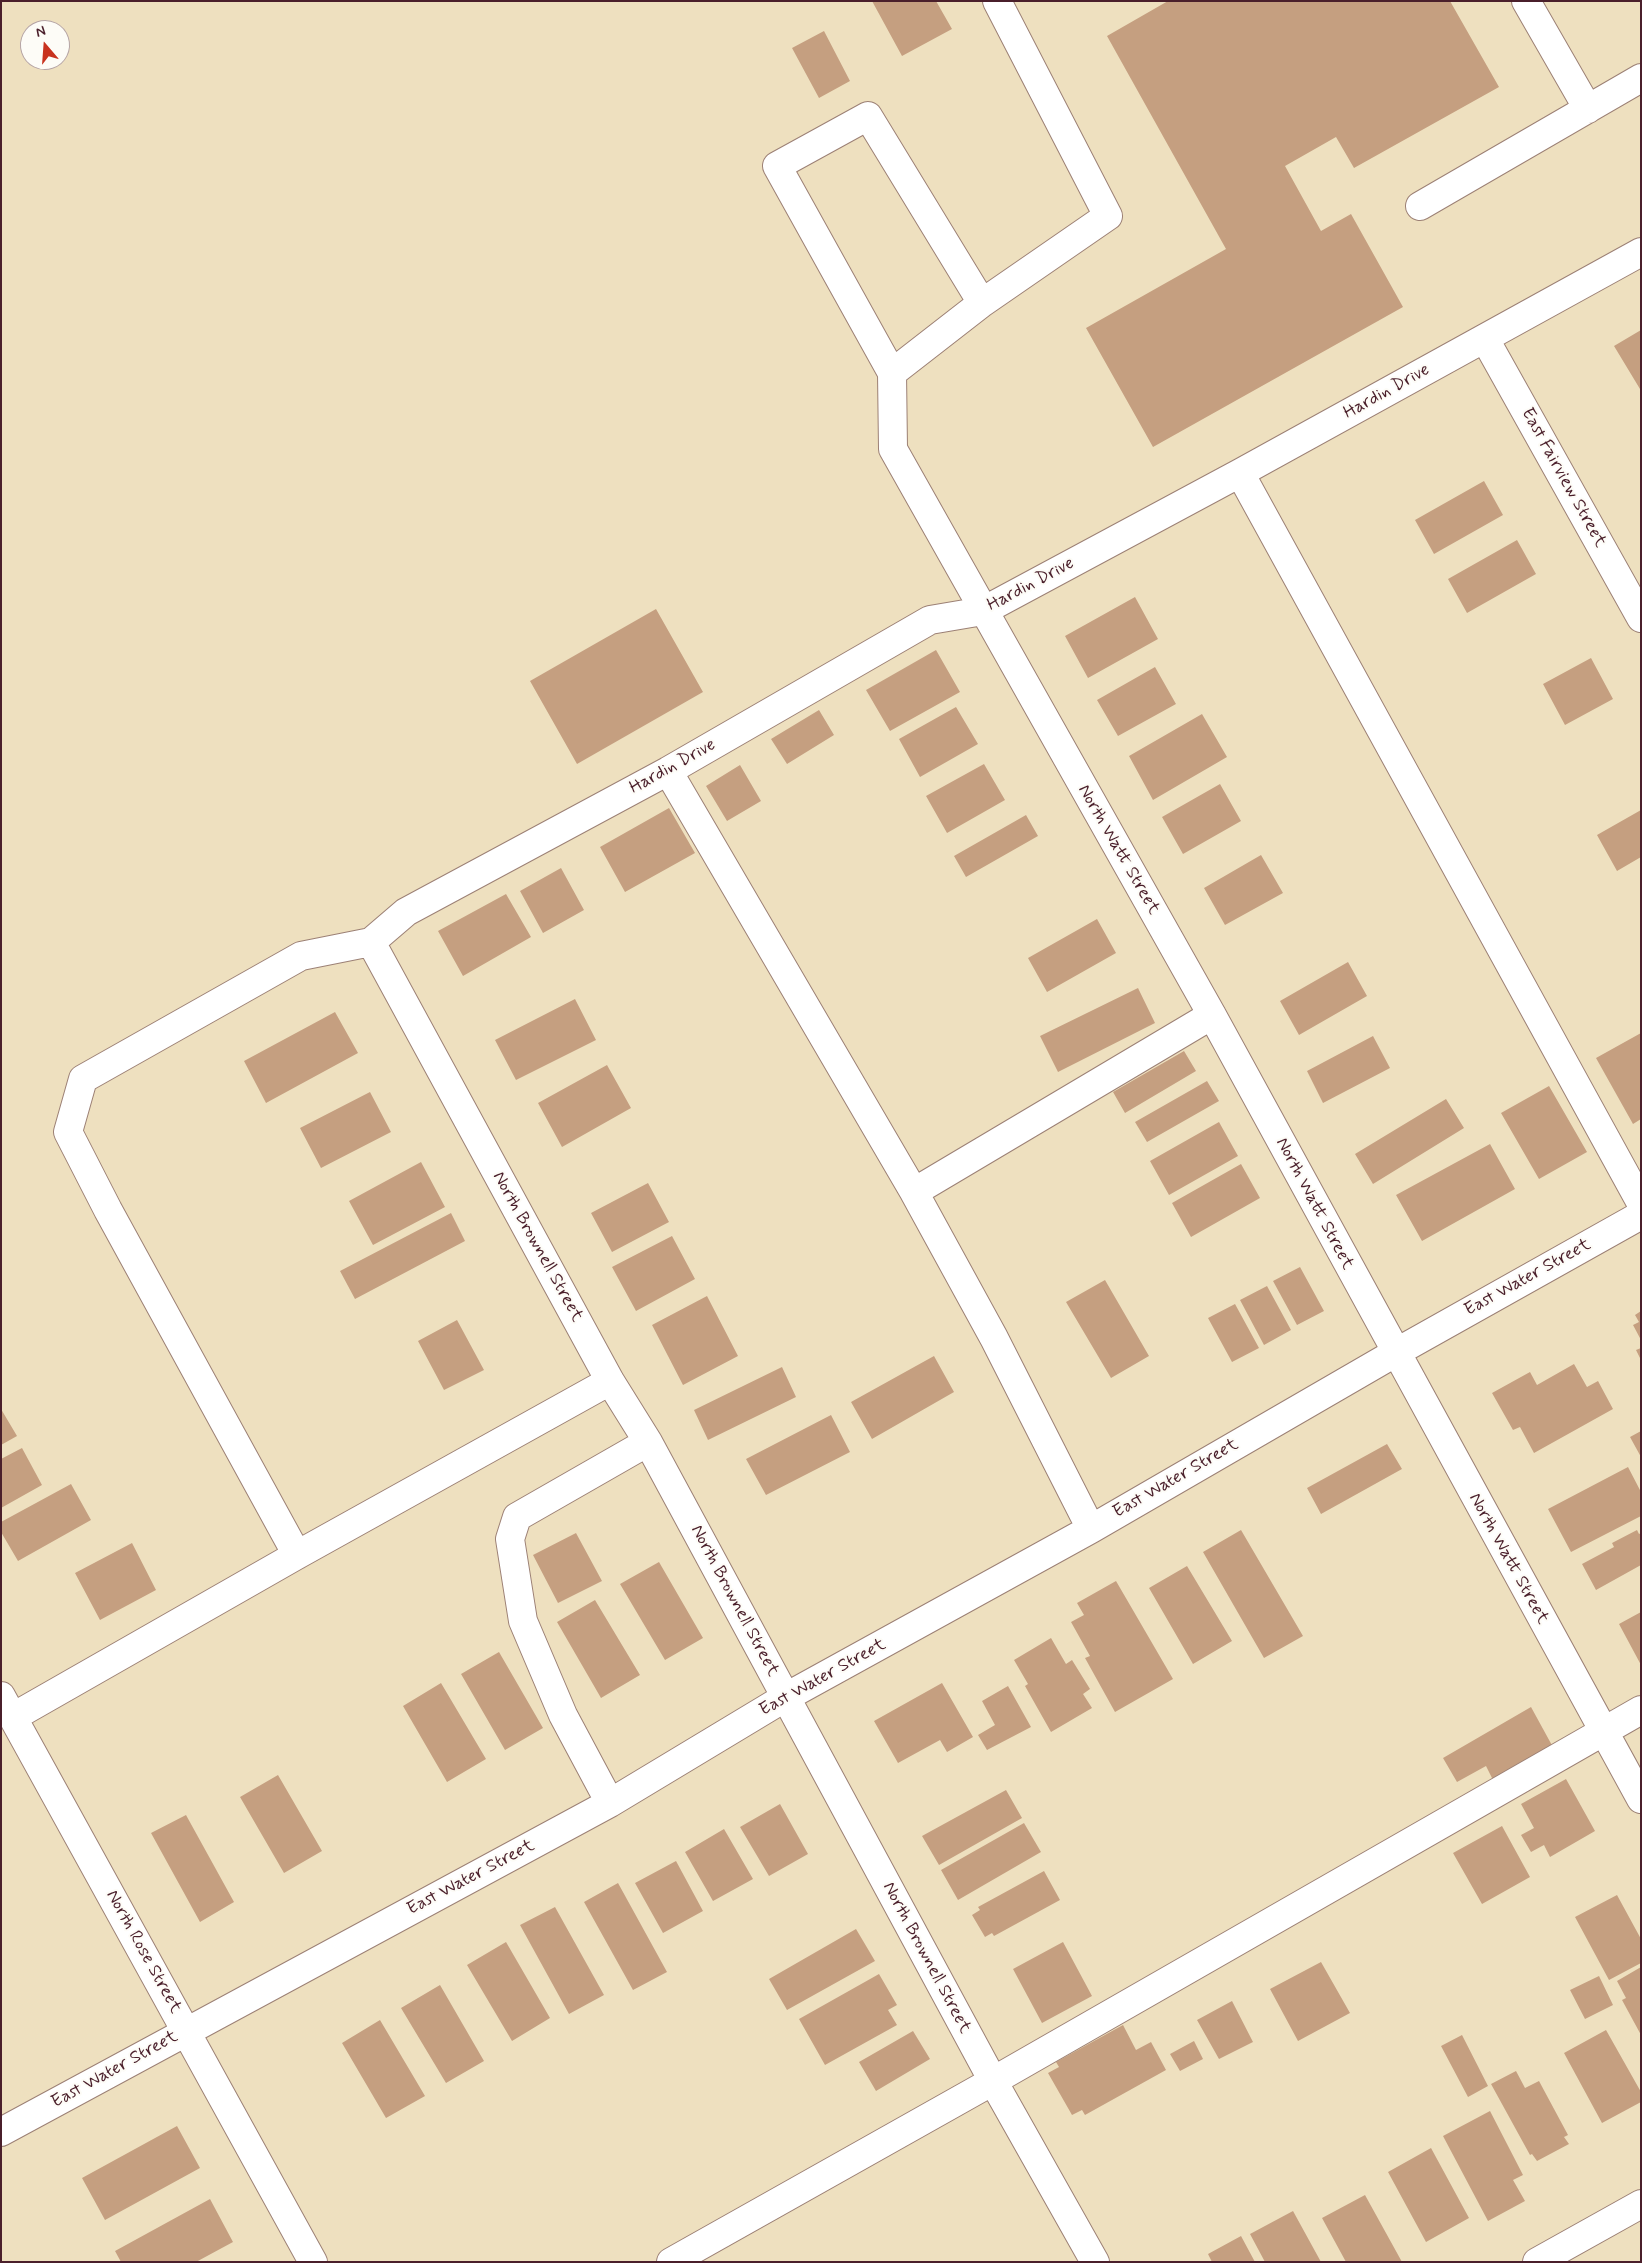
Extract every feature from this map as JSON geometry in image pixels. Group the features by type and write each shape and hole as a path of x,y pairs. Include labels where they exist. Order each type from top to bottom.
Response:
{"street":[{"path":"982,303 868,116 777,166 892,373 982,303 1108,216 996,1"},
{"path":"1526,1 1588,109"},
{"path":"1420,206 1641,78"},
{"name":"Hardin Drive","path":"371,942 406,912 668,771 930,620 983,611 1240,473 1641,252"},
{"name":"East Fairview Street","path":"1484,339 1641,618"},
{"name":"North Watt Street","path":"892,373 893,449 1212,1015 1395,1353 1641,1799"},
{"path":"1240,473 1641,1203"},
{"path":"668,771 914,1192 994,1338 1091,1529"},
{"path":"297,1555 108,1210 68,1132 83,1079 301,956 371,942"},
{"name":"North Brownell Street","path":"371,942 610,1381 648,1442 992,2081 1095,2262"},
{"path":"914,1192 1212,1015"},
{"name":"East Water Street","path":"1,2132 610,1803 786,1697 1091,1529 1395,1353 1641,1215"},
{"path":"7,1706 297,1555 610,1381"},
{"path":"610,1803 563,1715 523,1621 510,1539 517,1517 648,1442"},
{"name":"North Rose Street","path":"7,1706 313,2262"},
{"path":"671,2262 1641,1710"},
{"path":"1537,2262 1641,2204"}],"building":[{"path":"872,1 936,1 952,29 902,56"},
{"path":"1168,1 1450,1 1499,87 1354,168 1336,137 1285,166 1321,231 1351,214 1403,307 1153,447 1086,328 1226,249 1107,36"},
{"path":"824,31 850,81 819,98 792,48"},
{"path":"1641,330 1641,388 1640,389 1614,346"},
{"path":"1484,481 1503,515 1434,554 1415,520"},
{"path":"1517,540 1536,574 1467,613 1448,579"},
{"path":"1135,597 1158,639 1088,678 1065,636"},
{"path":"656,609 703,692 577,764 530,681"},
{"path":"936,650 960,692 890,731 866,690"},
{"path":"1591,658 1613,699 1565,725 1543,684"},
{"path":"1155,667 1176,704 1118,736 1097,700"},
{"path":"956,707 978,744 920,777 899,739"},
{"path":"819,710 834,735 787,764 771,739"},
{"path":"1202,714 1227,757 1153,800 1129,756"},
{"path":"984,764 1005,800 947,833 926,796"},
{"path":"740,765 761,801 727,821 706,786"},
{"path":"1220,784 1241,821 1183,854 1162,817"},
{"path":"669,808 695,853 625,892 600,847"},
{"path":"1641,810 1641,857 1617,871 1597,835"},
{"path":"1026,815 1038,836 966,877 954,856"},
{"path":"1261,855 1283,893 1225,925 1204,888"},
{"path":"561,868 584,910 543,933 520,891"},
{"path":"506,894 531,937 463,976 438,931"},
{"path":"1097,919 1116,953 1047,992 1028,958"},
{"path":"1348,962 1367,996 1299,1035 1280,1001"},
{"path":"1138,988 1155,1023 1058,1072 1040,1036"},
{"path":"575,999 596,1040 516,1080 495,1040"},
{"path":"335,1012 358,1053 266,1103 244,1061"},
{"path":"1641,1033 1641,1119 1633,1124 1596,1058"},
{"path":"1373,1036 1390,1068 1323,1103 1307,1071"},
{"path":"1184,1051 1196,1071 1125,1113 1113,1092"},
{"path":"607,1065 631,1108 562,1147 538,1103"},
{"path":"1207,1081 1219,1101 1147,1142 1135,1122"},
{"path":"1549,1086 1587,1152 1539,1179 1501,1113"},
{"path":"370,1092 391,1132 321,1168 300,1128"},
{"path":"1446,1099 1464,1128 1373,1184 1355,1154"},
{"path":"1219,1122 1238,1156 1169,1195 1150,1161"},
{"path":"1490,1144 1515,1189 1422,1241 1396,1195"},
{"path":"421,1162 445,1207 373,1245 349,1201"},
{"path":"1241,1164 1260,1198 1191,1237 1172,1203"},
{"path":"648,1183 669,1222 612,1252 591,1213"},
{"path":"451,1213 465,1241 355,1299 340,1271"},
{"path":"672,1236 695,1279 636,1311 612,1267"},
{"path":"1300,1267 1324,1311 1297,1325 1273,1281"},
{"path":"1105,1280 1149,1356 1111,1378 1066,1302"},
{"path":"1267,1286 1291,1330 1264,1345 1240,1300"},
{"path":"707,1296 738,1356 683,1385 652,1325"},
{"path":"1235,1304 1259,1348 1232,1362 1208,1318"},
{"path":"1641,1311 1641,1340 1633,1325 1639,1322 1635,1315"},
{"path":"457,1320 484,1370 444,1390 418,1341"},
{"path":"1641,1348 1641,1360 1636,1350"},
{"path":"934,1356 954,1392 872,1439 851,1402"},
{"path":"1574,1364 1587,1387 1598,1381 1613,1409 1534,1453 1520,1427 1513,1430 1492,1393 1530,1372 1537,1385"},
{"path":"782,1367 796,1397 708,1440 694,1410"},
{"path":"1,1409 17,1436 1,1445"},
{"path":"831,1415 850,1452 766,1495 746,1459"},
{"path":"1641,1431 1641,1457 1630,1437"},
{"path":"1387,1444 1402,1469 1321,1514 1307,1488"},
{"path":"22,1448 42,1485 1,1508 1,1459"},
{"path":"1628,1467 1641,1492 1641,1516 1571,1552 1548,1509"},
{"path":"71,1484 91,1520 18,1561 1,1532 1,1522"},
{"path":"1241,1530 1303,1636 1264,1658 1203,1552"},
{"path":"1637,1530 1639,1534 1641,1533 1641,1565 1596,1590 1582,1564 1614,1547 1612,1543"},
{"path":"576,1533 602,1581 558,1603 533,1555"},
{"path":"132,1543 156,1590 100,1620 75,1573"},
{"path":"659,1562 703,1638 665,1660 620,1584"},
{"path":"1187,1566 1232,1641 1193,1664 1149,1588"},
{"path":"1116,1581 1173,1679 1115,1712 1085,1658 1090,1656 1071,1622 1084,1615 1077,1603"},
{"path":"595,1600 640,1675 601,1698 557,1622"},
{"path":"1641,1612 1641,1665 1619,1624"},
{"path":"1051,1638 1066,1664 1072,1660 1090,1689 1083,1694 1092,1708 1051,1732 1025,1686 1028,1684 1014,1660"},
{"path":"499,1652 543,1728 505,1750 461,1674"},
{"path":"441,1683 486,1759 447,1782 403,1706"},
{"path":"942,1683 973,1737 947,1752 940,1740 898,1763 874,1721"},
{"path":"1008,1686 1031,1727 987,1750 978,1735 995,1725 982,1701"},
{"path":"1531,1707 1554,1749 1494,1782 1486,1766 1457,1782 1443,1758"},
{"path":"278,1775 322,1851 284,1873 240,1797"},
{"path":"1566,1779 1595,1831 1550,1857 1544,1845 1531,1852 1521,1835 1534,1828 1521,1804"},
{"path":"1006,1790 1022,1818 939,1865 922,1836"},
{"path":"780,1804 808,1854 769,1876 740,1827"},
{"path":"186,1815 234,1902 200,1922 151,1833"},
{"path":"1024,1823 1041,1852 958,1900 941,1870"},
{"path":"1502,1826 1530,1877 1482,1904 1453,1853"},
{"path":"724,1829 753,1879 713,1901 685,1852"},
{"path":"676,1861 703,1911 663,1933 635,1883"},
{"path":"1044,1871 1060,1900 994,1936 992,1933 985,1937 972,1915 980,1910 978,1907"},
{"path":"618,1883 667,1972 633,1990 584,1902"},
{"path":"1617,1895 1641,1939 1641,1963 1609,1980 1575,1917"},
{"path":"555,1907 604,1995 569,2014 520,1925"},
{"path":"856,1929 875,1961 787,2010 769,1979"},
{"path":"506,1942 550,2018 512,2041 467,1965"},
{"path":"1063,1942 1092,1996 1042,2023 1013,1969"},
{"path":"1321,1962 1350,2013 1298,2041 1270,1989"},
{"path":"1641,1967 1641,2035 1622,2000 1626,1998 1617,1981"},
{"path":"879,1974 897,2005 888,2010 897,2025 825,2065 799,2019"},
{"path":"1599,1976 1613,2005 1585,2019 1570,1990"},
{"path":"440,1985 484,2061 446,2083 401,2008"},
{"path":"1232,2001 1253,2042 1219,2059 1197,2020"},
{"path":"380,2020 425,2096 386,2118 342,2043"},
{"path":"1123,2025 1136,2050 1151,2042 1166,2070 1085,2115 1082,2110 1072,2115 1048,2073 1059,2067 1056,2062"},
{"path":"1606,2030 1641,2092 1641,2102 1602,2123 1564,2053"},
{"path":"913,2031 930,2059 876,2091 859,2062"},
{"path":"1462,2035 1488,2086 1468,2097 1441,2046"},
{"path":"1194,2041 1203,2059 1180,2071 1170,2054"},
{"path":"1516,2071 1525,2088 1539,2081 1568,2135 1564,2137 1569,2144 1537,2161 1532,2154 1530,2155 1491,2084"},
{"path":"1490,2111 1523,2175 1513,2180 1525,2201 1488,2221 1443,2136"},
{"path":"177,2126 200,2168 105,2220 82,2178"},
{"path":"1431,2148 1469,2218 1426,2242 1388,2172"},
{"path":"1365,2195 1402,2262 1346,2262 1322,2218"},
{"path":"210,2199 233,2242 196,2262 121,2262 115,2251"},
{"path":"1293,2211 1321,2262 1265,2262 1250,2234"},
{"path":"1241,2236 1255,2262 1212,2262 1208,2254"}]}
